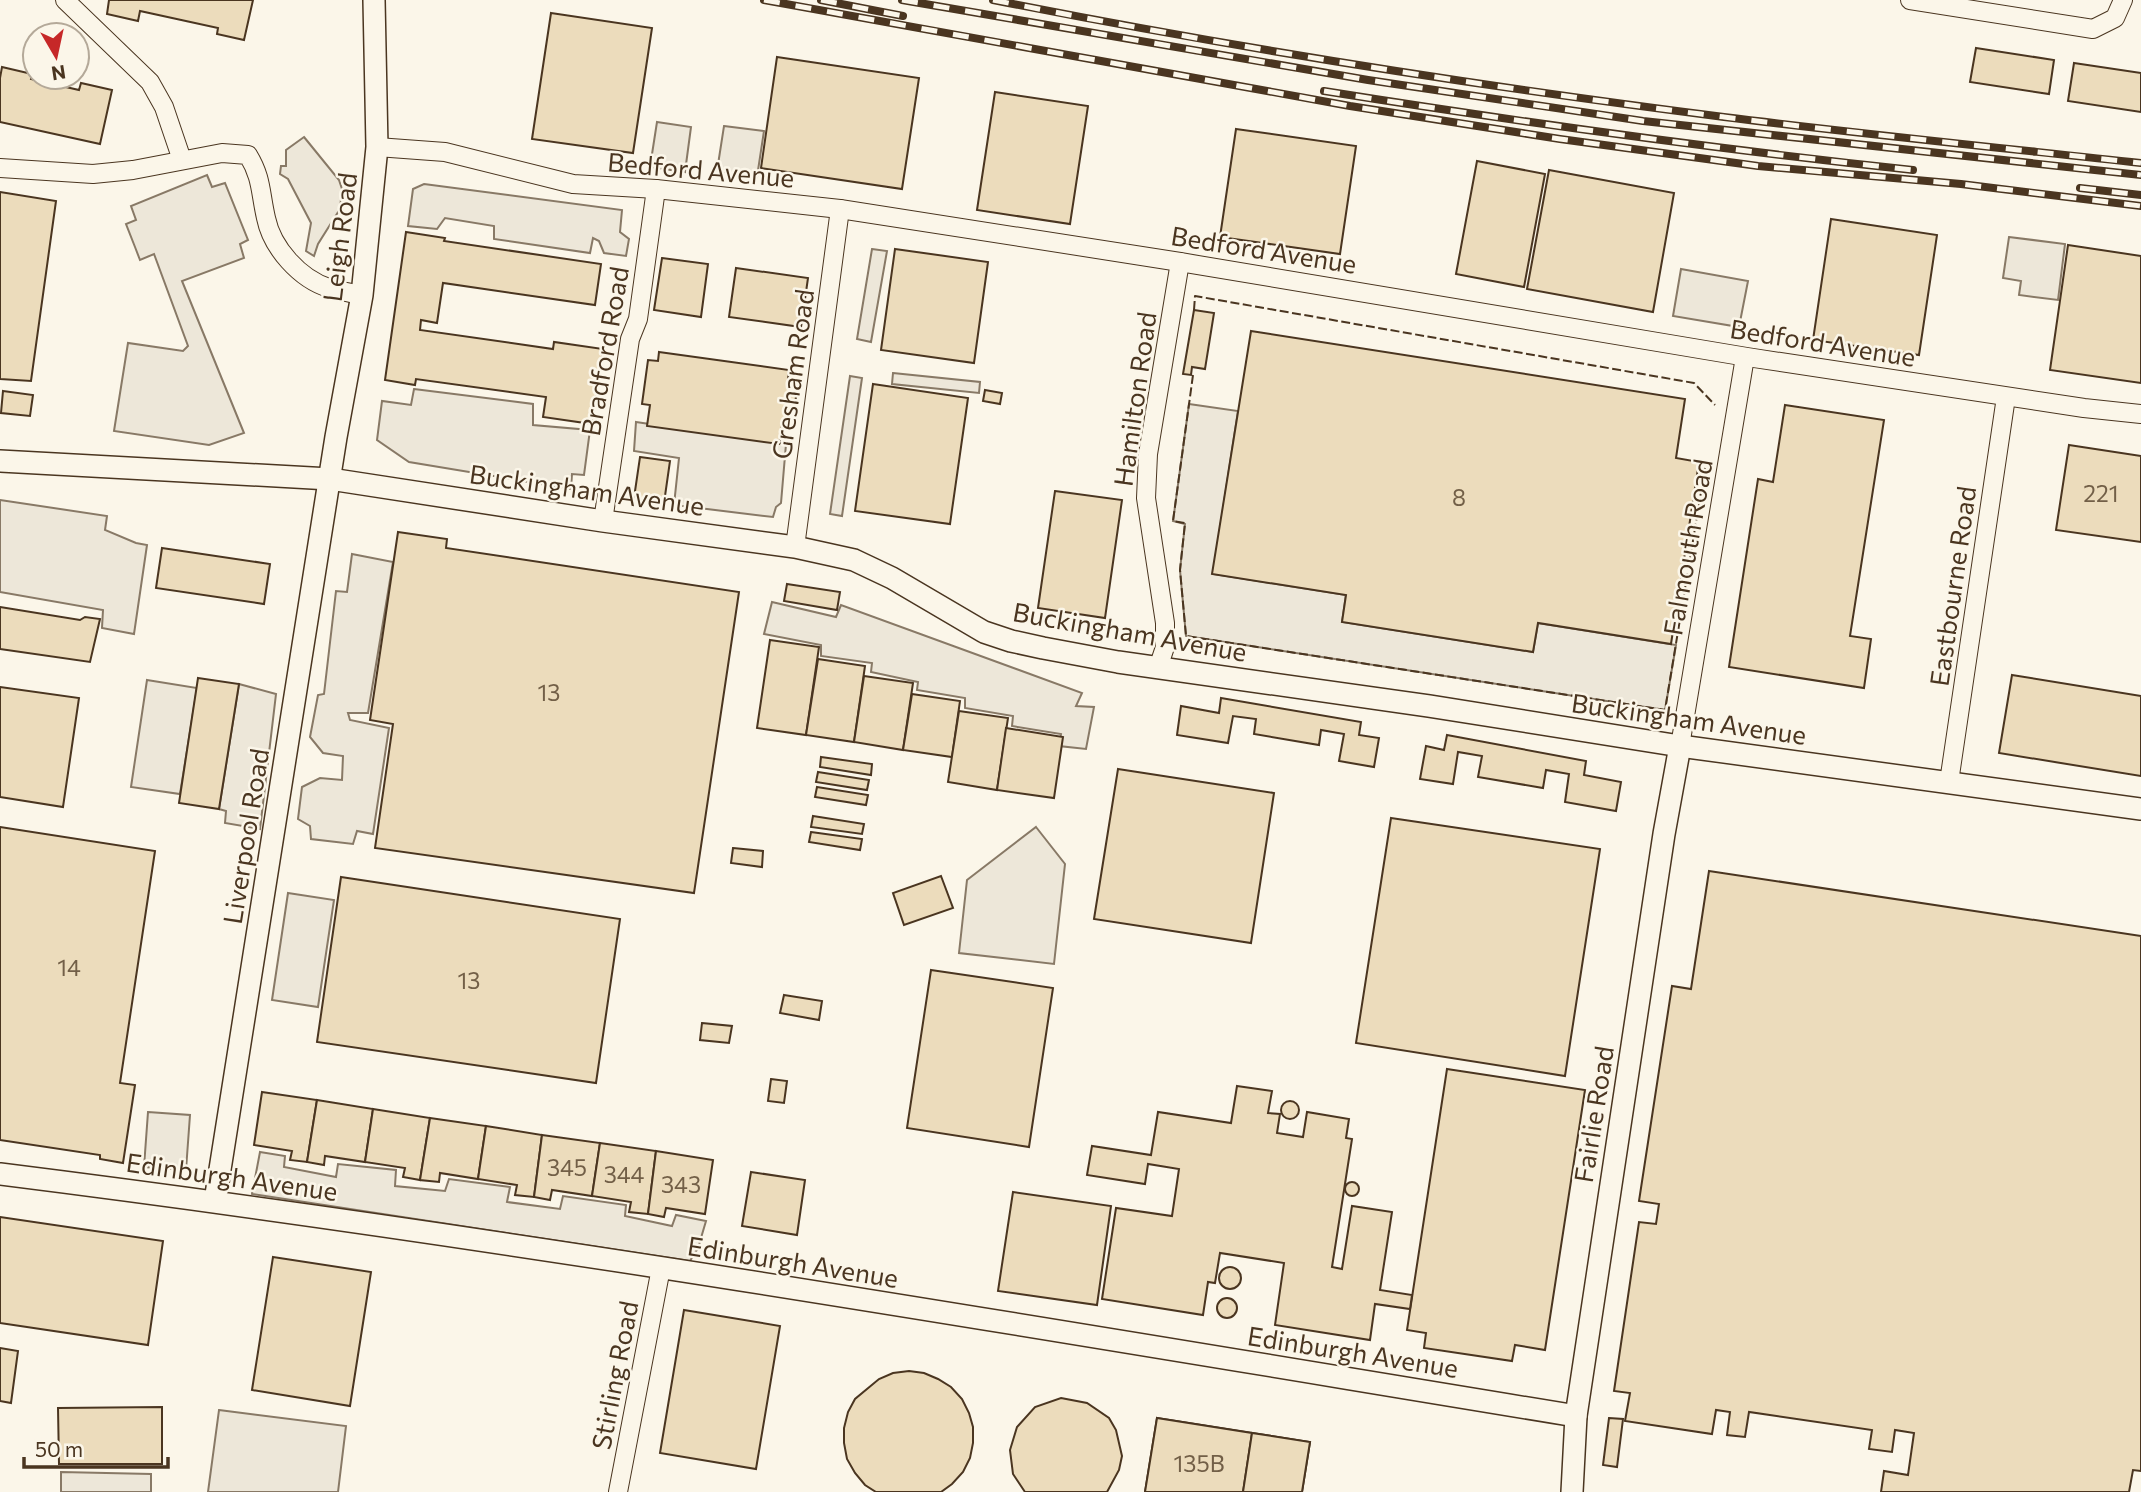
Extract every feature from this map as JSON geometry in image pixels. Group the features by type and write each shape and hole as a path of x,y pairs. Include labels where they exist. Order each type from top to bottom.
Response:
{"street":[{"path":"65,0 150,82 164,107 182,160"},
{"name":"Leigh Road","path":"330,479 362,295 377,147 374,0"},
{"path":"1910,0 2093,29 2115,18 2123,0"},
{"name":"Bedford Avenue","path":"377,147 445,152 573,184 656,189 840,209 1180,261 1745,357 2006,397 2141,414"},
{"path":"0,168 93,174 133,170 222,153 248,155 259,172 266,221 278,247 291,265 327,288 362,295"},
{"name":"Bradford Road","path":"603,521 630,339 638,319 656,189"},
{"name":"Gresham Road","path":"795,547 840,209"},
{"name":"Hamilton Road","path":"1158,668 1165,647 1165,622 1146,498 1148,454 1180,261"},
{"name":"Falmouth Road","path":"1680,747 1745,357"},
{"name":"Eastbourne Road","path":"1949,782 2006,397"},
{"name":"Buckingham Avenue","path":"0,461 330,479 795,547 854,560 892,578 984,632 1012,641 1158,668 1429,706 1680,747 2141,809"},
{"name":"Liverpool Road","path":"215,1201 330,479"},
{"name":"Fairlie Road","path":"1572,1492 1576,1416 1664,834 1680,747"},
{"name":"Edinburgh Avenue","path":"0,1174 215,1201 661,1268 1576,1416"},
{"name":"Stirling Road","path":"618,1492 661,1268"}],"shaded area":[{"path":"657,122 691,127 685,172 650,167"},
{"path":"724,126 764,131 757,177 717,171"},
{"path":"304,137 339,180 342,189 340,209 318,244 314,256 306,251 311,223 288,179 280,174 281,166 286,166 286,150"},
{"path":"207,175 212,187 225,183 248,240 240,244 244,258 182,281 244,433 209,445 114,431 128,343 183,351 188,346 154,254 140,260 126,224 136,220 131,206"},
{"path":"424,184 622,210 620,232 629,239 626,256 604,253 599,241 593,238 590,253 494,239 494,226 445,218 437,229 408,226 413,189"},
{"path":"2009,237 2065,244 2058,300 2019,295 2021,281 2003,278"},
{"path":"872,249 887,251 871,342 857,339"},
{"path":"1681,269 1748,281 1739,327 1673,316"},
{"path":"893,373 980,382 979,393 892,384"},
{"path":"850,376 862,378 842,516 830,514"},
{"path":"414,389 533,404 533,425 590,430 584,475 572,474 571,489 409,462 377,440 382,401 411,405"},
{"path":"1189,404 1238,411 1213,574 1346,595 1342,622 1533,652 1538,623 1676,645 1665,710 1186,636 1180,570 1185,524 1173,521"},
{"path":"636,422 786,444 781,503 776,507 773,517 674,505 679,458 634,451"},
{"path":"0,500 107,516 105,530 147,545 134,634 102,628 103,610 0,592"},
{"path":"352,554 393,562 368,713 348,713 350,720 389,728 373,834 357,831 353,844 311,839 310,826 298,819 302,787 320,778 342,780 343,756 323,753 310,737 318,695 324,694 336,591 347,592"},
{"path":"772,602 836,617 841,605 1082,693 1076,706 1094,707 1086,749 1059,746 1061,734 1012,726 1013,716 965,708 965,698 917,690 918,682 871,672 872,663 821,656 821,645 764,634"},
{"path":"147,680 197,688 180,794 131,787"},
{"path":"239,684 276,694 260,829 225,823 226,811 219,809"},
{"path":"1036,827 1065,864 1054,964 959,953 967,880"},
{"path":"288,893 334,900 318,1007 272,1000"},
{"path":"148,1112 190,1115 186,1170 144,1167"},
{"path":"260,1152 285,1156 284,1167 336,1177 338,1164 396,1170 395,1186 445,1191 449,1179 510,1187 507,1202 560,1209 563,1196 626,1205 625,1216 672,1226 676,1215 706,1221 698,1248 690,1261 252,1194"},
{"path":"219,1410 346,1426 338,1492 208,1492"},
{"path":"61,1472 151,1474 151,1492 61,1492"}],"building":[{"path":"109,0 253,0 244,40 217,34 218,28 140,11 138,21 107,14"},
{"path":"551,13 652,28 633,153 532,139"},
{"path":"1976,48 2054,60 2049,94 1970,82"},
{"path":"777,57 919,78 902,189 761,168"},
{"path":"2074,63 2141,73 2141,112 2068,101"},
{"path":"2,67 21,71 21,91 91,91 91,85 112,90 100,144 0,122"},
{"path":"995,92 1088,106 1070,224 977,210"},
{"path":"1236,129 1356,146 1340,254 1220,237"},
{"path":"1477,161 1545,174 1524,287 1456,274"},
{"path":"1549,170 1674,193 1653,312 1527,289"},
{"path":"0,192 56,201 31,381 0,379"},
{"path":"1831,219 1937,235 1919,355 1813,340"},
{"path":"406,232 445,238 444,241 601,264 595,305 443,283 437,323 421,320 420,330 553,349 554,342 603,349 592,424 543,417 546,397 416,379 415,385 385,380"},
{"path":"2068,245 2141,256 2141,383 2050,370"},
{"path":"895,249 988,262 974,363 881,350"},
{"path":"662,258 708,264 701,317 654,310"},
{"path":"736,268 808,278 801,327 729,317"},
{"path":"1194,310 1214,313 1205,369 1192,367 1191,375 1183,374"},
{"path":"1251,331 1685,399 1676,458 1699,462 1671,644 1538,623 1533,652 1342,622 1346,595 1212,574"},
{"path":"659,352 789,370 788,379 798,381 792,427 782,425 779,444 647,426 650,405 642,404 648,360 658,361"},
{"path":"873,384 968,398 950,524 855,511"},
{"path":"985,390 1002,393 1000,404 983,401"},
{"path":"3,391 33,395 30,416 1,413"},
{"path":"1785,405 1884,420 1850,636 1871,639 1864,688 1729,667 1758,479 1773,482"},
{"path":"2069,445 2141,456 2141,542 2056,530"},
{"path":"640,457 670,461 664,503 634,498"},
{"path":"1055,491 1122,500 1105,618 1038,608"},
{"path":"398,532 447,539 446,548 739,592 694,893 375,848 393,724 370,720"},
{"path":"162,548 270,564 264,604 156,588"},
{"path":"787,584 840,592 837,610 784,601"},
{"path":"0,607 80,620 85,617 100,619 90,662 0,649"},
{"path":"770,640 819,647 806,735 757,728"},
{"path":"818,659 865,666 854,742 806,735"},
{"path":"2012,675 2141,696 2141,776 1999,753"},
{"path":"864,676 913,683 903,750 854,742"},
{"path":"198,678 239,684 219,809 179,803"},
{"path":"0,687 79,698 63,807 0,797"},
{"path":"912,694 960,701 952,757 903,750"},
{"path":"1221,698 1361,722 1359,735 1379,738 1374,767 1339,761 1344,734 1321,730 1319,745 1254,734 1256,719 1233,716 1228,743 1177,735 1181,706 1219,713"},
{"path":"959,711 1008,718 997,790 948,782"},
{"path":"1006,728 1063,737 1054,798 997,790"},
{"path":"1447,735 1586,761 1584,775 1621,782 1616,811 1565,802 1569,774 1546,770 1543,788 1478,777 1482,756 1458,752 1453,784 1420,779 1426,746 1444,750"},
{"path":"821,757 872,764 871,775 820,767"},
{"path":"1118,769 1274,793 1251,943 1094,919"},
{"path":"818,772 869,780 867,790 816,782"},
{"path":"817,787 868,795 866,805 815,797"},
{"path":"813,816 864,824 862,834 811,827"},
{"path":"1391,818 1600,849 1565,1076 1356,1043"},
{"path":"0,827 155,851 120,1083 135,1085 123,1163 100,1159 100,1155 0,1140"},
{"path":"811,832 862,839 860,850 809,842"},
{"path":"733,848 763,851 762,867 731,863"},
{"path":"1709,871 2141,936 2141,1471 2133,1470 2129,1492 1881,1492 1884,1471 1908,1475 1914,1433 1895,1430 1892,1452 1869,1449 1872,1430 1749,1412 1745,1437 1727,1435 1730,1412 1716,1410 1712,1434 1625,1421 1630,1393 1614,1391 1639,1222 1656,1224 1659,1204 1639,1201 1672,986 1691,989"},
{"path":"941,876 953,908 904,925 893,893"},
{"path":"341,877 620,919 596,1083 317,1042"},
{"path":"931,970 1053,988 1029,1147 907,1128"},
{"path":"784,995 822,1001 819,1020 780,1013"},
{"path":"702,1023 732,1026 729,1043 700,1040"},
{"path":"1447,1069 1585,1090 1545,1350 1515,1345 1512,1361 1424,1348 1426,1333 1407,1330"},
{"path":"771,1079 787,1081 784,1103 768,1101"},
{"path":"1237,1086 1272,1091 1268,1113 1280,1114 1277,1133 1303,1137 1307,1112 1349,1119 1346,1138 1352,1139 1332,1267 1342,1269 1352,1206 1392,1212 1380,1290 1412,1295 1410,1309 1375,1304 1370,1340 1275,1325 1284,1263 1220,1253 1215,1283 1208,1282 1203,1315 1102,1299 1116,1208 1172,1216 1179,1169 1148,1164 1145,1184 1087,1175 1092,1146 1151,1155 1158,1112 1231,1123"},
{"path":"262,1092 317,1100 307,1162 290,1160 292,1151 254,1145"},
{"path":"317,1100 373,1109 365,1162 325,1156 324,1165 307,1162"},
{"path":"1286,1101 1294,1101 1299,1110 1297,1117 1286,1119 1281,1114 1281,1106"},
{"path":"373,1109 430,1118 420,1180 403,1177 405,1168 365,1162"},
{"path":"430,1118 486,1126 478,1179 440,1173 439,1182 420,1180"},
{"path":"486,1126 542,1135 534,1197 515,1195 517,1185 478,1179"},
{"path":"542,1135 600,1143 592,1196 552,1190 550,1200 534,1197"},
{"path":"600,1143 656,1151 648,1214 629,1212 631,1202 592,1196"},
{"path":"656,1151 713,1160 705,1214 666,1208 664,1217 648,1214"},
{"path":"751,1172 805,1180 797,1235 742,1226"},
{"path":"1352,1182 1357,1184 1357,1194 1352,1196 1347,1194 1345,1189 1347,1184"},
{"path":"1013,1192 1111,1206 1097,1305 998,1291"},
{"path":"0,1217 163,1241 148,1345 0,1323"},
{"path":"273,1257 371,1272 350,1406 252,1390"},
{"path":"1230,1267 1238,1270 1241,1278 1238,1286 1230,1289 1222,1286 1219,1278 1222,1270"},
{"path":"1227,1298 1234,1301 1237,1308 1234,1315 1227,1318 1220,1315 1217,1308 1220,1301"},
{"path":"684,1310 780,1326 756,1469 660,1453"},
{"path":"0,1348 18,1351 11,1403 0,1401"},
{"path":"909,1371 938,1379 951,1387 962,1399 973,1427 970,1458 963,1472 941,1492 876,1492 865,1485 847,1459 844,1428 848,1412 855,1399 879,1379 893,1373"},
{"path":"1061,1398 1087,1403 1109,1418 1116,1430 1122,1456 1119,1470 1107,1492 1025,1492 1013,1474 1010,1450 1017,1427 1035,1407"},
{"path":"162,1407 162,1464 59,1464 58,1408"},
{"path":"1157,1418 1310,1442 1302,1492 1145,1492"},
{"path":"1157,1418 1252,1433 1243,1492 1145,1492"},
{"path":"1609,1418 1623,1419 1617,1467 1603,1465"},
{"path":"1252,1433 1310,1442 1302,1492 1243,1492"}],"railway":[{"path":"764,0 1350,106 1560,139 1758,166 1961,184 2141,206"},
{"path":"821,0 903,16"},
{"path":"902,0 1368,80 1643,121 2141,175"},
{"path":"993,0 1266,50 1540,92 1776,123 2141,163"},
{"path":"1324,91 1618,134 1913,170"},
{"path":"2080,188 2141,195"}],"fence":[{"path":"1194,310 1195,296 1694,383 1715,405"},
{"path":"1193,375 1173,521 1185,523 1180,570 1186,636 1665,710 1705,468"}]}
